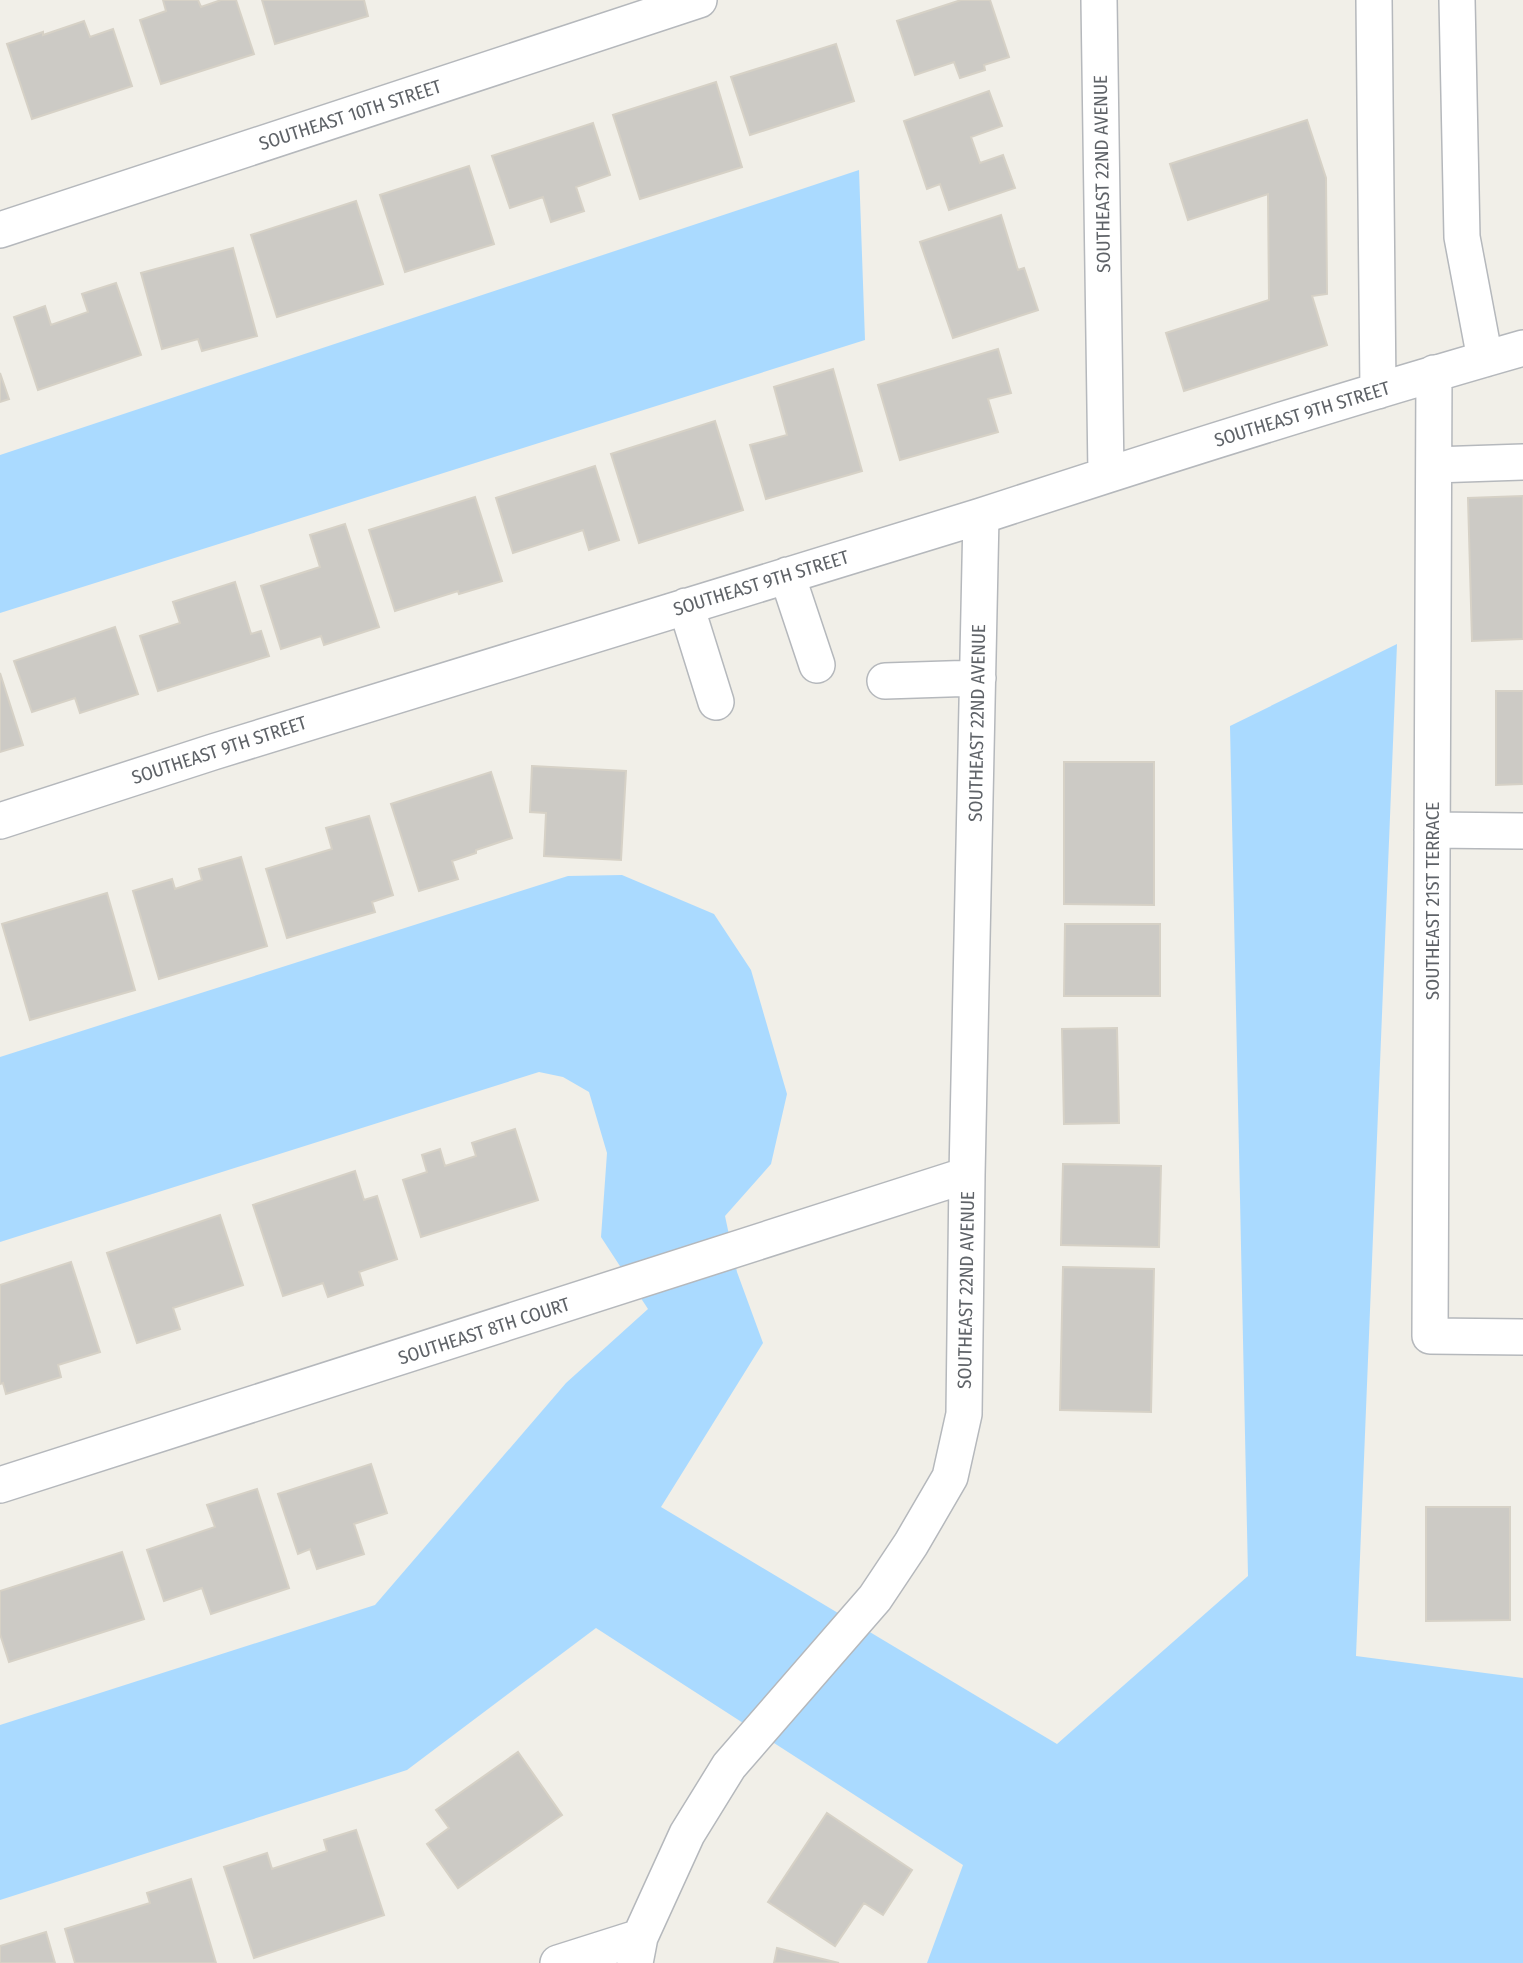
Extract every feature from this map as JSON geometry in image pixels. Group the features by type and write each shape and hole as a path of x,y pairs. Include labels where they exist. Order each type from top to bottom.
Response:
{"street":[{"name":"SOUTHEAST 10TH STREET","path":"0,230 699,0"},
{"name":"SOUTHEAST 22ND AVENUE","path":"1099,0 1107,474"},
{"path":"1374,0 1378,391"},
{"path":"1457,0 1462,237 1485,359"},
{"name":"SOUTHEAST 9TH STREET","path":"0,821 213,751 981,516 1107,474 1434,373 1523,348"},
{"name":"SOUTHEAST 21ST TERRACE","path":"1434,373 1430,1336 1523,1338"},
{"path":"1434,465 1523,462"},
{"name":"SOUTHEAST 22ND AVENUE","path":"637,1950 687,1834 729,1766 875,1598 911,1544 950,1477 964,1414 981,516"},
{"path":"787,575 817,665"},
{"path":"686,606 716,702"},
{"path":"885,681 978,678"},
{"path":"1432,830 1523,831"},
{"name":"SOUTHEAST 8TH COURT","path":"0,1485 967,1175"},
{"path":"558,1963 637,1950"}],"water":[{"path":"859,170 865,340 0,613 0,455"},
{"path":"1397,644 1356,1656 1523,1678 1523,1963 927,1963 963,1865 596,1628 407,1770 0,1900 0,1725 375,1605 566,1383 648,1309 601,1237 607,1153 589,1092 563,1077 539,1072 0,1242 0,1057 568,876 622,875 714,914 751,970 787,1094 771,1164 725,1216 737,1272 763,1343 661,1507 1057,1744 1248,1576 1230,726"}],"building":[{"path":"163,0 198,0 201,7 221,0 236,0 254,54 161,84 140,20 166,11"},
{"path":"262,0 364,0 368,16 275,44"},
{"path":"961,0 990,0 1009,57 984,65 985,70 960,78 954,62 915,75 897,21"},
{"path":"84,21 90,37 113,29 132,86 32,119 7,44"},
{"path":"836,44 854,101 750,135 731,77"},
{"path":"716,82 742,167 640,199 613,115"},
{"path":"989,91 1002,126 971,137 980,163 1003,155 1015,188 949,210 940,184 927,189 904,121"},
{"path":"1307,120 1326,178 1327,294 1312,296 1327,345 1184,391 1166,333 1269,300 1268,194 1188,220 1170,164"},
{"path":"593,123 610,175 576,187 584,211 551,222 543,197 510,208 492,156"},
{"path":"469,166 494,244 405,272 380,195"},
{"path":"356,201 383,284 277,317 251,235"},
{"path":"1001,215 1018,270 1024,268 1038,310 953,338 920,242"},
{"path":"233,248 257,336 202,351 198,339 162,349 141,273"},
{"path":"116,283 141,355 38,390 14,317 45,306 51,325 88,312 82,294"},
{"path":"998,349 1011,393 988,399 998,432 900,460 878,385"},
{"path":"833,369 862,471 766,499 750,445 787,435 774,387"},
{"path":"0,373 9,399 0,402"},
{"path":"715,421 743,510 639,543 611,454"},
{"path":"595,466 619,540 589,550 583,530 513,553 496,498"},
{"path":"1523,496 1523,639 1472,641 1468,498"},
{"path":"475,497 502,581 459,594 458,591 395,611 369,530"},
{"path":"345,524 379,627 324,645 321,636 281,649 261,586 320,567 310,535"},
{"path":"235,582 251,634 261,631 269,656 158,691 140,636 180,623 173,602"},
{"path":"115,627 138,694 80,713 75,698 32,712 14,661"},
{"path":"0,673 23,745 0,752"},
{"path":"1496,691 1523,691 1523,784 1496,785"},
{"path":"1064,762 1154,762 1154,905 1064,904"},
{"path":"532,766 626,771 621,860 544,856 546,813 530,812"},
{"path":"491,772 512,838 452,861 458,879 419,891 391,804"},
{"path":"369,816 393,895 372,902 375,912 287,938 266,869 332,849 326,828"},
{"path":"241,857 267,946 159,979 133,891 172,879 175,889 202,880 199,869"},
{"path":"107,893 135,990 30,1020 2,924"},
{"path":"1065,924 1160,924 1160,996 1064,996"},
{"path":"1117,1028 1119,1123 1064,1124 1062,1029"},
{"path":"515,1129 538,1200 421,1237 403,1180 427,1172 422,1155 440,1149 445,1166 476,1156 472,1143"},
{"path":"1063,1164 1161,1166 1159,1247 1061,1245"},
{"path":"355,1171 364,1200 377,1196 397,1259 359,1272 363,1285 328,1297 323,1283 283,1296 253,1205"},
{"path":"220,1215 243,1285 173,1308 180,1329 137,1343 107,1253"},
{"path":"71,1262 100,1352 58,1365 61,1377 6,1394 3,1383 0,1384 0,1285"},
{"path":"1063,1267 1154,1269 1151,1412 1060,1410"},
{"path":"371,1464 387,1513 354,1524 364,1554 317,1569 310,1549 298,1554 278,1494"},
{"path":"257,1489 289,1588 211,1614 202,1588 164,1601 147,1550 215,1527 207,1505"},
{"path":"1426,1507 1510,1507 1510,1620 1426,1621"},
{"path":"122,1552 144,1619 9,1662 0,1634 0,1591"},
{"path":"518,1752 562,1815 458,1888 427,1844 449,1828 436,1810"},
{"path":"827,1813 912,1870 883,1915 864,1903 835,1946 768,1902"},
{"path":"356,1830 384,1915 254,1958 224,1867 267,1853 272,1869 327,1851 324,1840"},
{"path":"191,1879 216,1963 75,1963 65,1929 150,1903 147,1893"},
{"path":"46,1932 55,1963 0,1963 0,1946"},
{"path":"777,1948 839,1963 774,1963"}]}
